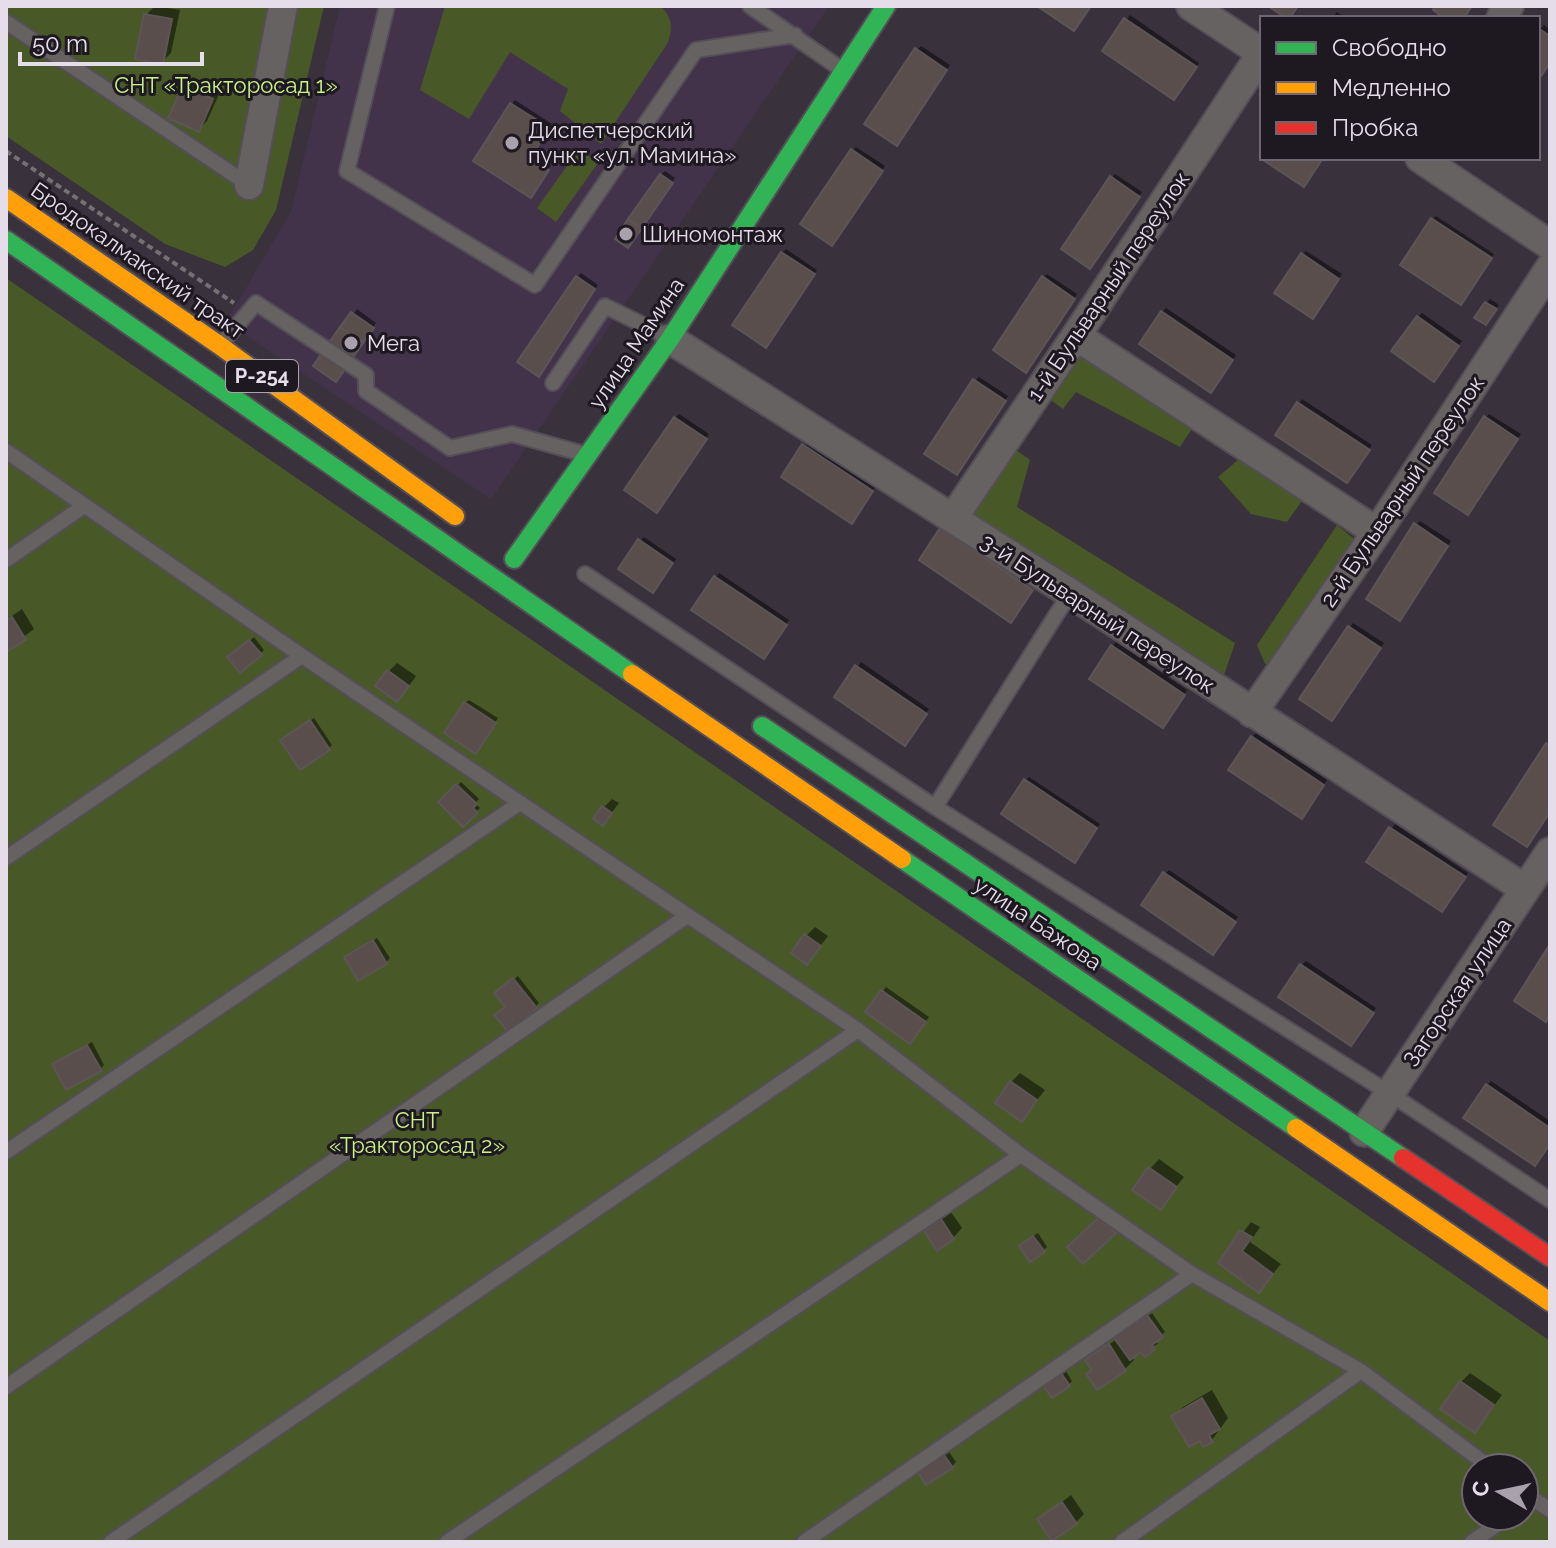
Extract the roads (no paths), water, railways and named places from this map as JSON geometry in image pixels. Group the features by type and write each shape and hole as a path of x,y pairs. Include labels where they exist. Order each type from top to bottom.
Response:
{"main road":[{"name":"улица Мамина","path":"498,582 670,339 886,6"},
{"name":"Бродокалмакский тракт","path":"6,198 219,345 476,531"},
{"name":"Р-254","path":"6,240 498,582"},
{"name":"улица Бажова","path":"498,582 1550,1302"},
{"name":"улица Бажова","path":"749,718 1550,1257"}],"street":[{"path":"249,185 283,6"},
{"path":"1208,11 1260,51"},
{"name":"1-й Бульварный переулок","path":"953,518 1260,56"},
{"path":"1423,160 1550,245"},
{"name":"2-й Бульварный переулок","path":"1252,713 1377,532 1550,268"},
{"path":"1076,336 1377,532"},
{"name":"3-й Бульварный переулок","path":"670,339 1070,593 1525,889"},
{"name":"Загорская улица","path":"1364,1132 1550,852"}],"lane":[{"path":"387,6 347,171 535,285 696,50 795,35"},
{"path":"750,6 844,71"},
{"path":"6,22 249,185"},
{"path":"219,345 256,303 366,375 366,391 450,448 512,434 588,455"},
{"path":"553,383 605,306 670,339"},
{"path":"6,451 302,656 858,1030 1021,1155 1192,1274 1361,1371 1470,1452"},
{"path":"6,560 84,506"},
{"path":"585,574 935,807 1389,1093 1550,1200"},
{"path":"935,807 1070,593"},
{"path":"6,858 302,656"},
{"path":"6,1152 520,803"},
{"path":"6,1387 687,916"},
{"path":"111,1542 858,1030"},
{"path":"447,1542 1021,1155"},
{"path":"804,1542 1192,1274"},
{"path":"1122,1542 1361,1371"}],"place":[{"name":"Диспетчерский пункт «ул. Мамина»","path":"512,143"},
{"name":"Шиномонтаж","path":"626,234"},
{"name":"Мега","path":"351,343"}],"park label":[{"name":"СНТ «Тракторосад 1»","path":"226,85"},
{"name":"СНТ «Тракторосад 2»","path":"417,1132"}]}
